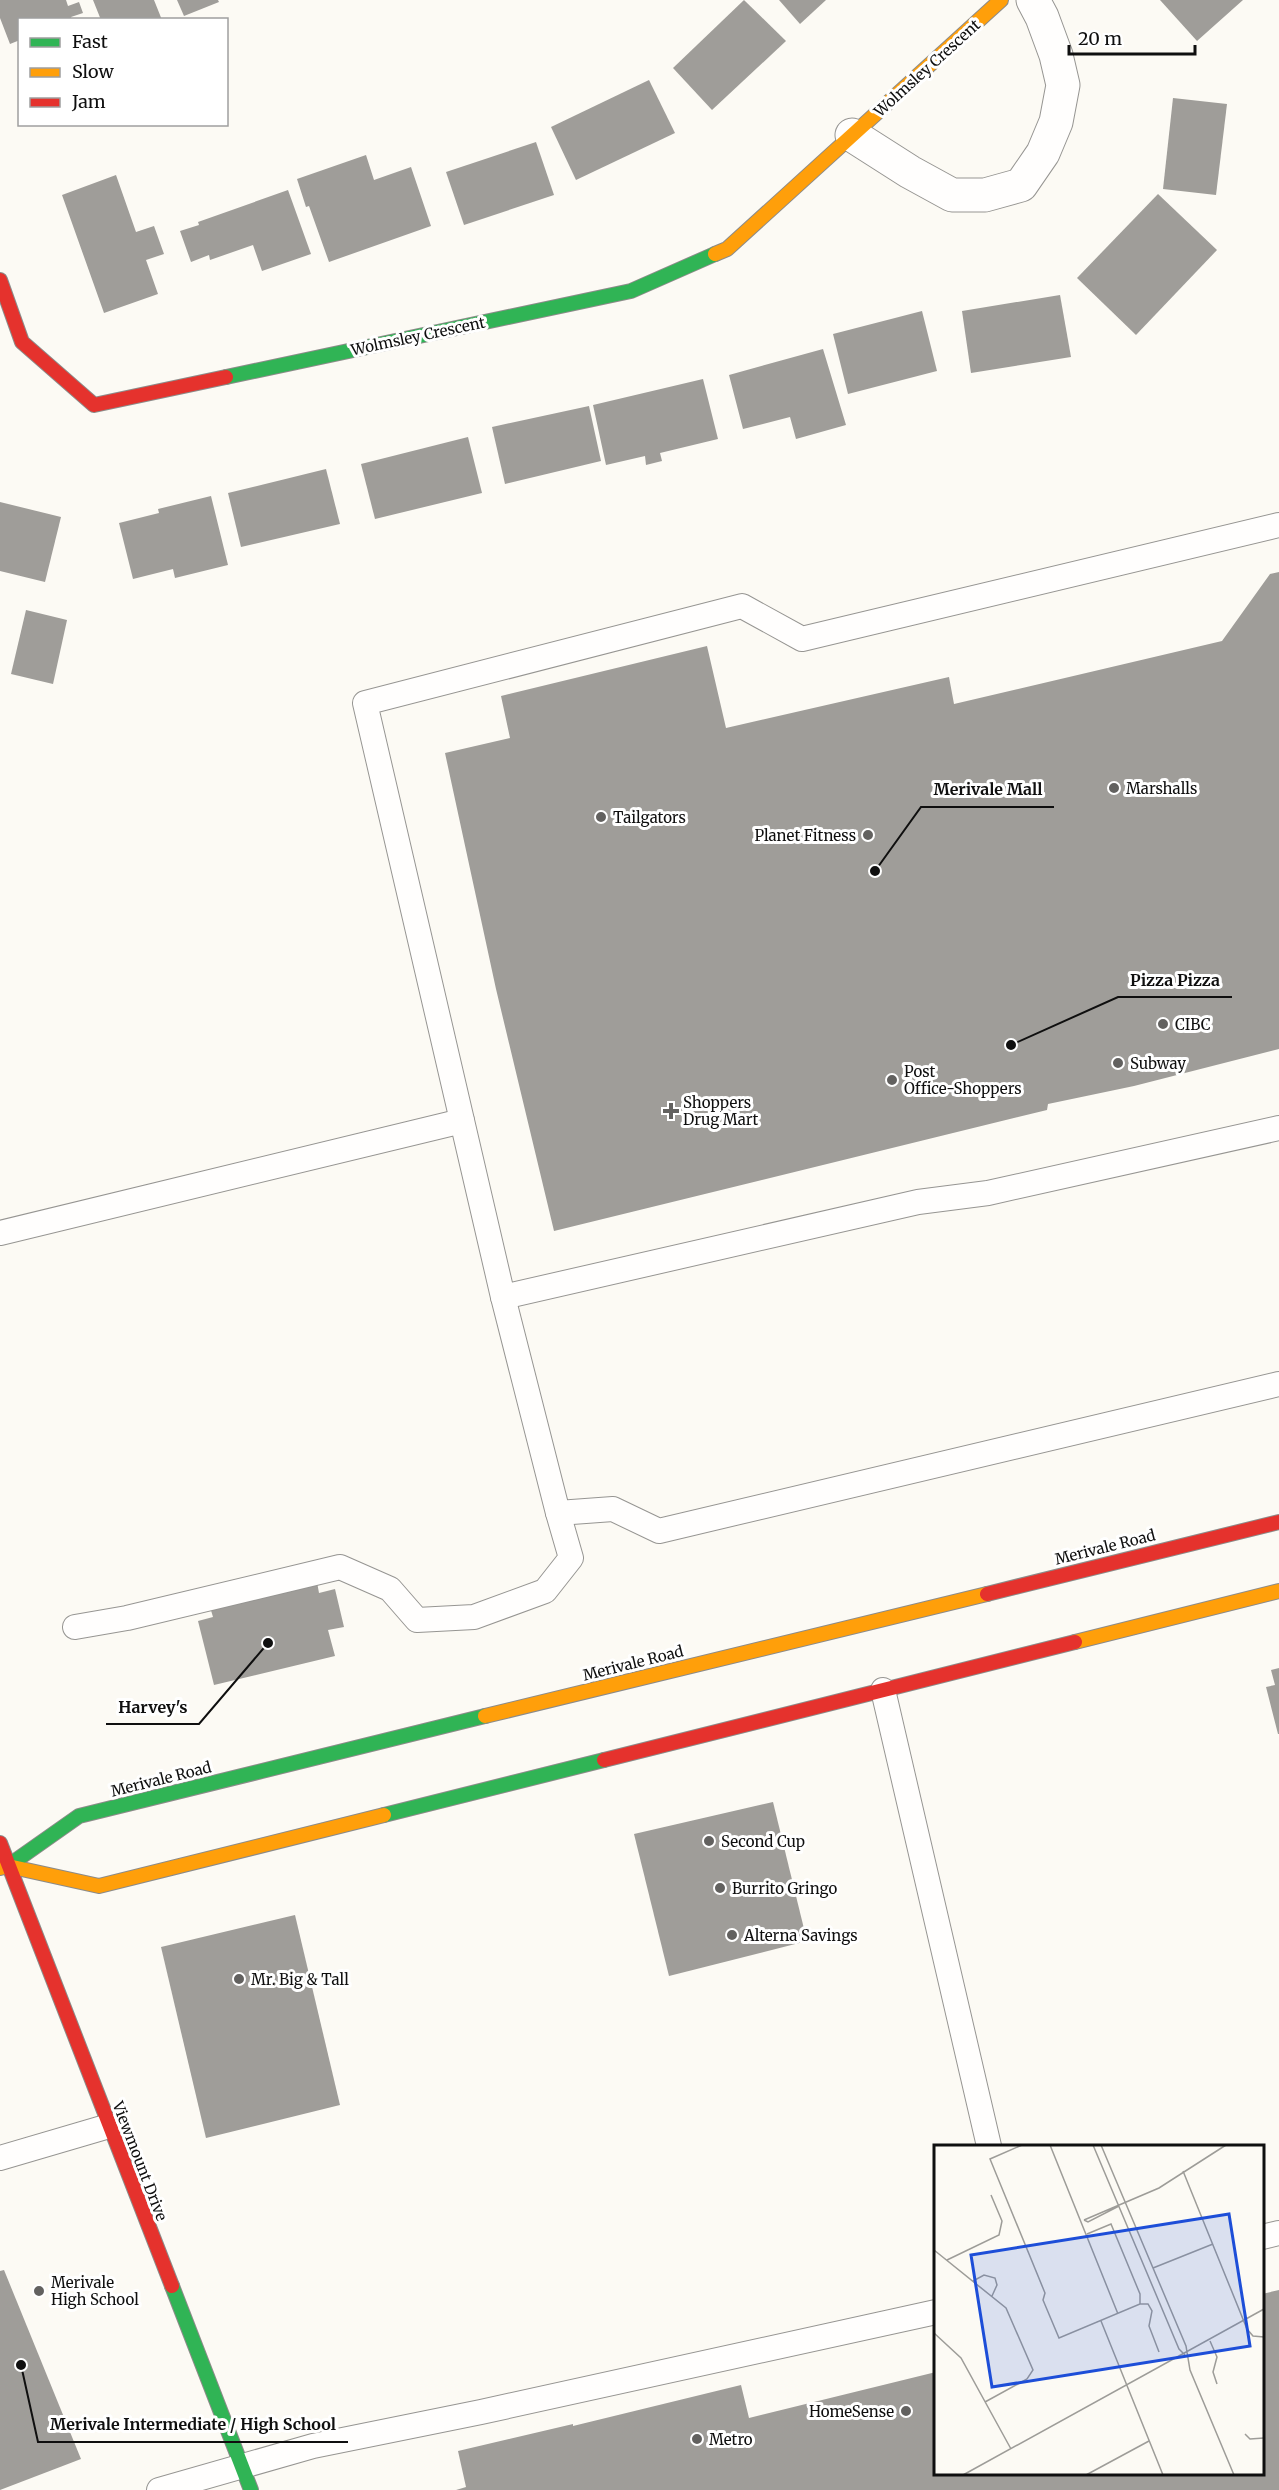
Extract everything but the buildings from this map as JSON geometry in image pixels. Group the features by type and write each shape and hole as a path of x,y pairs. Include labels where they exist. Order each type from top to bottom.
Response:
{"main road":[{"name":"Wolmsley Crescent","path":"0,280 22,342 94,405 631,291 727,249 1001,0"},
{"name":"Merivale Road","path":"4,1867 79,1816 1279,1522"},
{"path":"4,1867 99,1886 1279,1592"},
{"name":"Viewmount Drive","path":"0,1843 4,1867 109,2126 250,2490"}],"street":[{"path":"852,135 910,172 952,195 985,195 1021,184 1043,153 1056,122 1063,85 1056,55 1033,0"}],"lane":[{"path":"75,1627 127,1618 340,1568 390,1589 417,1620 474,1617 545,1591 571,1558 503,1297 365,703 742,606 802,639 1279,525"},
{"path":"0,1233 462,1121"},
{"path":"503,1297 918,1202 988,1193 1279,1128"},
{"path":"558,1512 614,1509 659,1531 1279,1384"},
{"path":"883,1690 989,2145"},
{"path":"0,2158 109,2126"},
{"path":"1264,2237 1279,2233"},
{"path":"159,2490 313,2446 481,2412 934,2312"}],"traffic: fast":[{"path":"226,377 631,291 715,254"},
{"path":"8,1866 79,1816 485,1716"},
{"path":"384,1815 604,1760"},
{"path":"172,2286 251,2490"}],"traffic: slow":[{"path":"715,254 727,249 1001,0"},
{"path":"1075,1642 1279,1591"},
{"path":"485,1716 987,1594"},
{"path":"0,1868 8,1866 99,1886 384,1815"}],"traffic: jam":[{"path":"0,280 22,342 94,405 226,377"},
{"path":"987,1594 1279,1522"},
{"path":"604,1760 1075,1642"},
{"path":"0,1843 172,2286"}],"place":[{"name":"Marshalls","path":"1114,788"},
{"name":"Tailgators","path":"601,817"},
{"name":"Planet Fitness","path":"868,835"},
{"name":"Merivale Mall","path":"875,871"},
{"name":"CIBC","path":"1163,1024"},
{"name":"Pizza Pizza","path":"1011,1045"},
{"name":"Subway","path":"1118,1063"},
{"name":"Post Office-Shoppers","path":"892,1080"},
{"name":"Shoppers Drug Mart","path":"671,1111"},
{"name":"Harvey's","path":"268,1643"},
{"name":"Second Cup","path":"709,1841"},
{"name":"Burrito Gringo","path":"720,1888"},
{"name":"Alterna Savings","path":"732,1935"},
{"name":"Mr. Big & Tall","path":"239,1979"},
{"name":"Merivale High School","path":"39,2291"},
{"name":"Merivale Intermediate / High School","path":"21,2365"},
{"name":"HomeSense","path":"906,2411"},
{"name":"Metro","path":"697,2439"}]}
